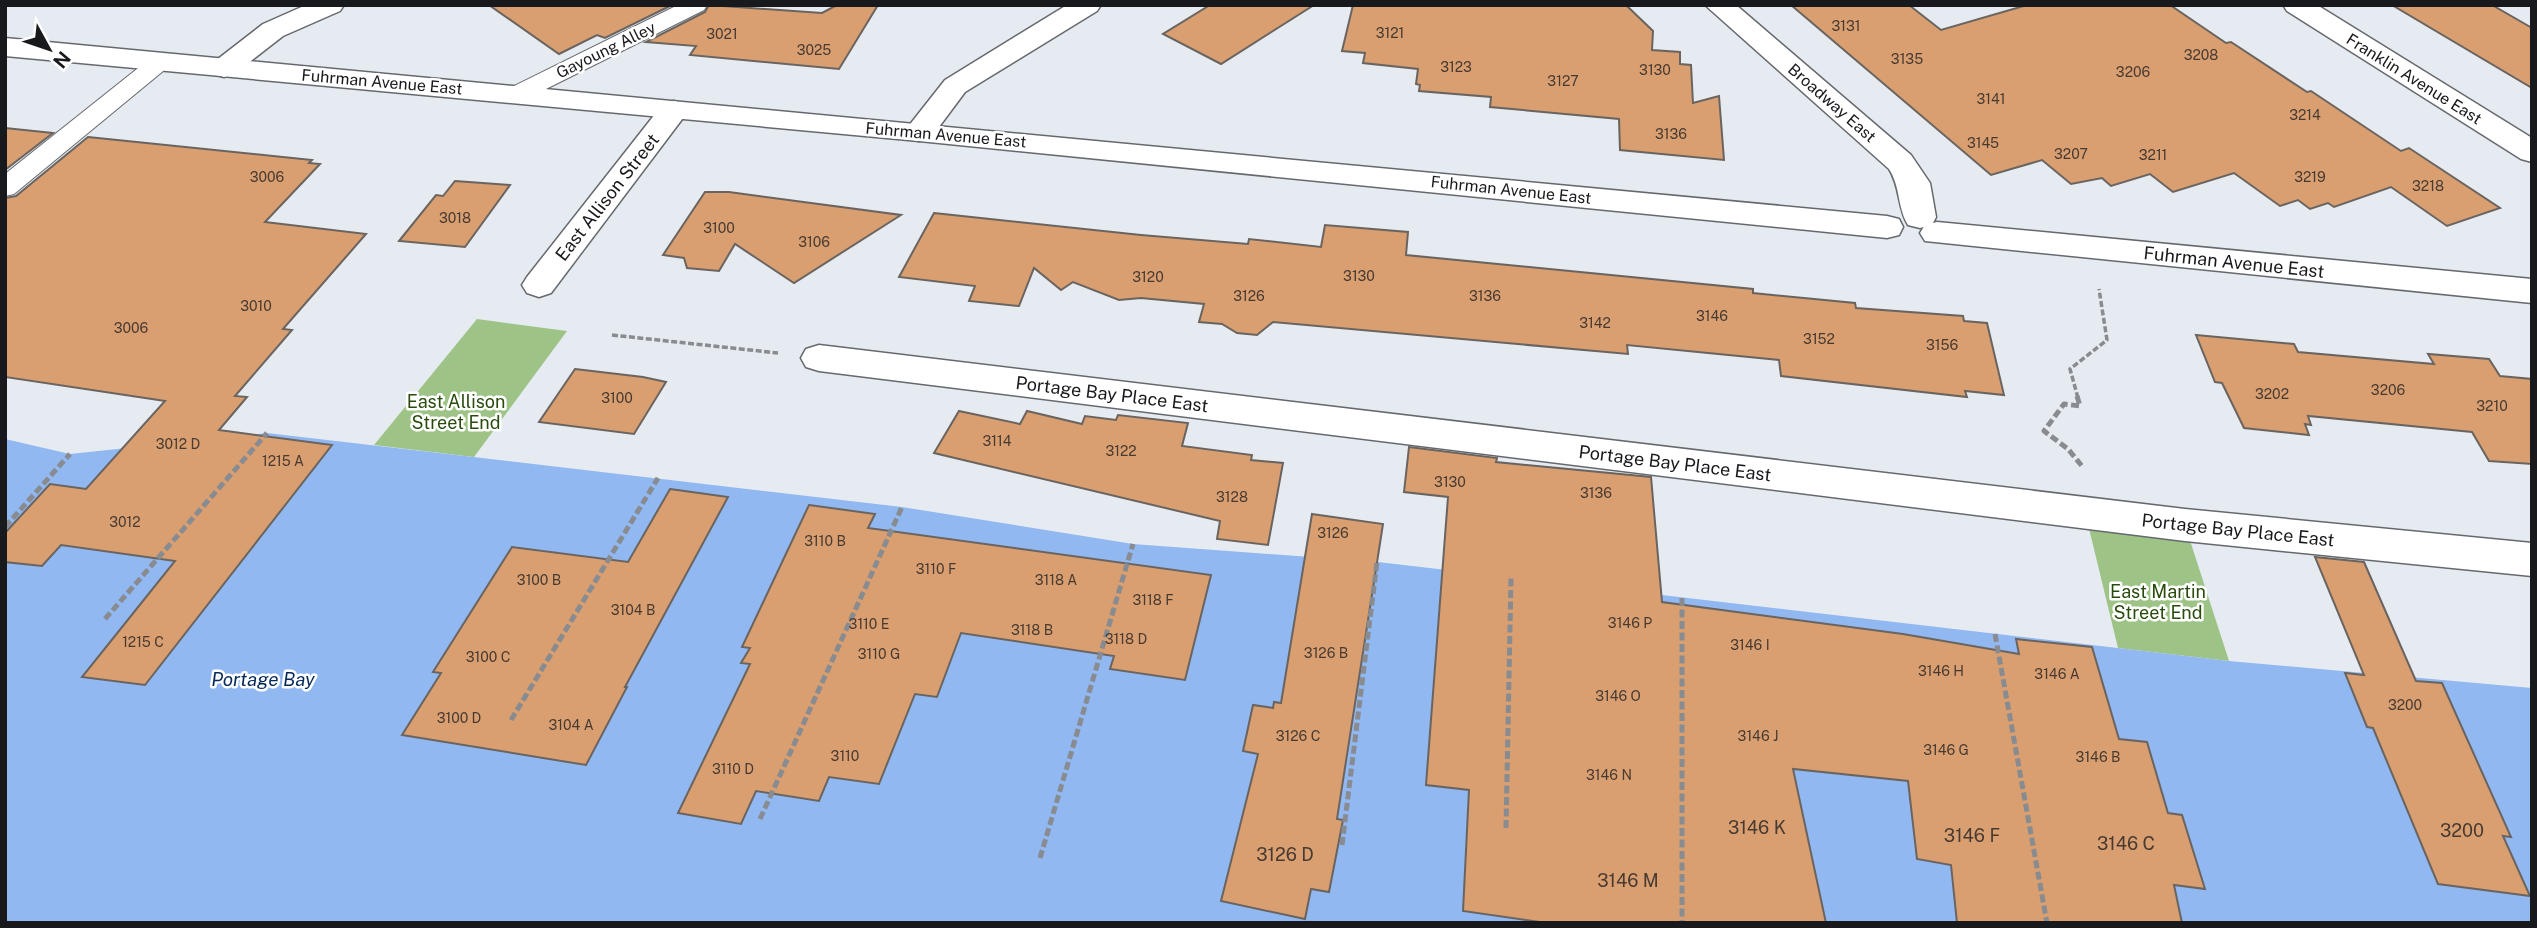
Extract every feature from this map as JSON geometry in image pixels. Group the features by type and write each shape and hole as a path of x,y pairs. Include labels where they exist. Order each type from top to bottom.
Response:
{"street":[{"path":"224,68 273,30 330,5"},
{"path":"919,132 955,86 1087,5"},
{"name":"Broadway East","path":"1719,5 1900,162 1914,183 1928,225"},
{"name":"Franklin Avenue East","path":"2297,5 2532,152"},
{"name":"Fuhrman Avenue East","path":"5,47 919,132 1887,227 1898,216 1928,225 2532,291"},
{"name":"East Allison Street","path":"539,285 674,110"},
{"name":"Portage Bay Place East","path":"819,358 2185,525 2532,560"}],"lane":[{"name":"Gayoung Alley","path":"515,95 696,5"},
{"path":"5,188 160,62"}],"path":[{"path":"2090,475 2068,449 2044,431 2064,404 2080,406 2070,369 2107,340 2098,288"},
{"path":"612,335 734,348"},
{"path":"105,619 267,433"},
{"path":"5,527 70,454"},
{"path":"511,720 658,478"},
{"path":"760,819 902,507"},
{"path":"1040,858 1133,544"},
{"path":"1342,845 1377,562"},
{"path":"1506,828 1511,578"},
{"path":"1682,598 1682,923"},
{"path":"1995,634 2047,923"}],"green space":[{"name":"East Allison Street End","path":"477,319 567,331 474,457 374,445"},
{"name":"East Martin Street End","path":"2085,512 2185,525 2229,661 2118,648"}],"water":[{"name":"Portage Bay","path":"267,433 902,507 1133,544 1378,562 2229,661 2532,688 2532,923 5,923 5,439 70,454"}],"building":[{"path":"489,5 672,5 605,38 597,35 559,54"},
{"path":"709,5 822,13 837,5 878,5 839,69 690,55 696,46 646,42 705,12"},
{"path":"1210,5 1314,5 1221,64 1163,34"},
{"path":"1353,5 1626,5 1653,31 1652,50 1680,52 1680,64 1691,65 1693,103 1719,96 1724,160 1620,150 1619,119 1490,107 1491,97 1419,91 1420,85 1416,84 1418,69 1363,63 1365,53 1342,51"},
{"path":"1791,5 1909,5 1941,30 2027,5 2170,5 2226,43 2231,42 2307,92 2311,91 2401,151 2409,148 2500,208 2447,226 2391,187 2334,207 2328,203 2310,209 2298,200 2280,206 2234,173 2173,192 2150,174 2111,186 2102,178 2071,184 2042,160 1991,175"},
{"path":"2392,5 2492,5 2532,28 2532,88"},
{"path":"5,128 53,133 5,170"},
{"path":"88,137 312,160 309,163 320,164 265,222 366,234 283,329 292,330 235,396 247,397 219,430 332,445 145,685 82,677 175,561 61,545 42,566 5,562 5,533 50,484 86,489 165,401 5,377 5,198 16,196"},
{"path":"455,181 510,185 465,247 399,241 436,195 443,196"},
{"path":"705,192 729,192 901,215 794,283 735,244 719,271 687,268 684,258 663,255"},
{"path":"934,213 1141,235 1248,244 1249,239 1321,247 1325,225 1408,232 1406,255 1753,289 1753,293 1855,303 1856,308 1963,316 1964,321 1987,323 2004,395 1965,391 1967,397 1781,376 1779,360 1627,345 1628,354 1273,322 1257,335 1237,333 1222,324 1199,322 1204,304 1141,298 1119,300 1073,282 1061,290 1034,268 1019,306 969,301 975,286 899,277"},
{"path":"2196,335 2294,344 2298,352 2434,364 2428,354 2489,359 2500,376 2532,379 2532,464 2489,461 2472,432 2308,416 2311,425 2305,424 2309,435 2244,428 2222,383 2215,382"},
{"path":"575,369 666,382 634,434 539,422"},
{"path":"959,411 1020,424 1027,411 1082,424 1085,416 1116,420 1118,415 1188,423 1182,446 1252,455 1251,460 1283,463 1268,545 1217,539 1220,521 934,453"},
{"path":"1409,447 1497,458 1496,462 1651,477 1662,602 1903,634 2019,654 2016,639 2092,647 2119,739 2147,742 2168,813 2182,815 2205,889 2174,885 2182,923 1957,923 1951,865 1917,859 1908,781 1793,769 1826,923 1547,923 1463,911 1469,790 1426,785 1448,497 1404,492"},
{"path":"670,489 728,497 586,765 402,735 441,673 433,672 512,547 628,562"},
{"path":"809,505 875,514 868,528 1211,575 1185,680 1110,669 1114,656 961,633 937,697 915,694 879,784 829,777 819,801 756,791 741,824 678,813 750,664 741,663 750,648 742,647"},
{"path":"1312,514 1383,524 1337,819 1343,820 1329,892 1311,889 1305,919 1221,901 1258,754 1243,751 1253,705 1273,708 1274,702 1281,703"},
{"path":"2315,557 2364,562 2416,681 2442,683 2511,837 2503,836 2530,896 2438,884 2373,728 2367,727 2345,673 2364,675"}]}
